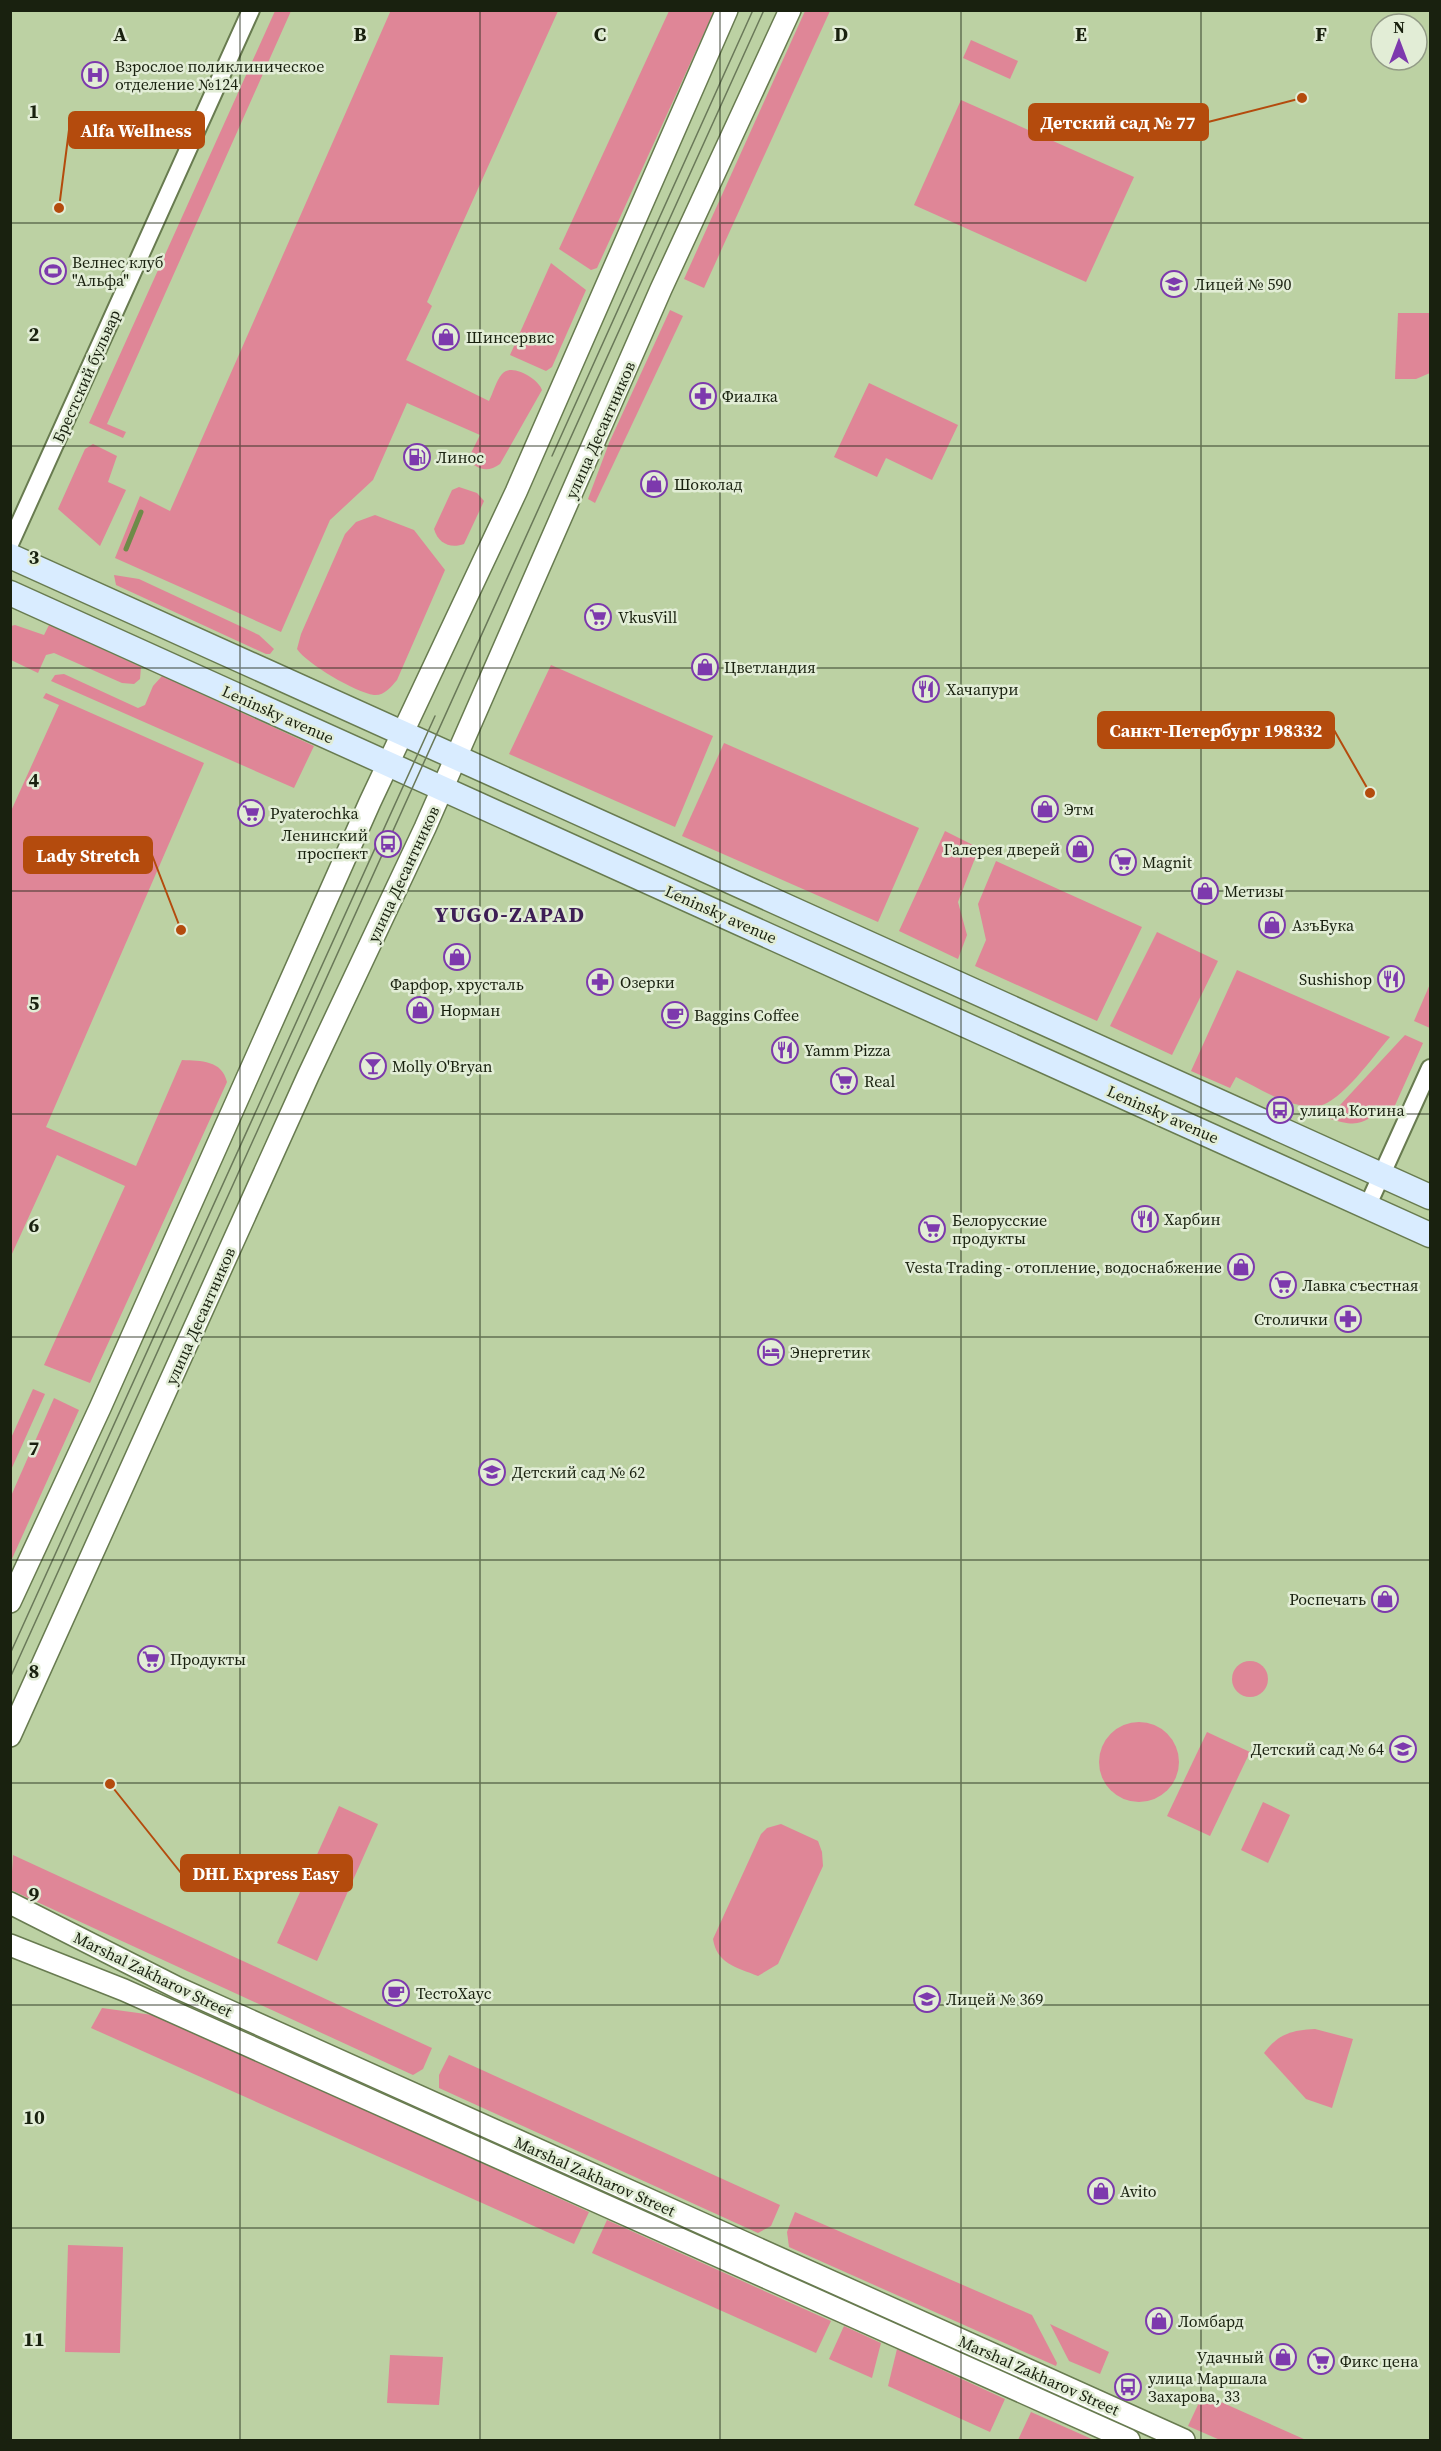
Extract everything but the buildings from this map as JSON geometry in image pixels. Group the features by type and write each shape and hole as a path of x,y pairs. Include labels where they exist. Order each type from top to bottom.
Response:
{"main road":[{"name":"Leninsky avenue","path":"10,556 1431,1197"},
{"name":"Leninsky avenue","path":"10,593 1431,1235"}],"street":[{"name":"Брестский бульвар","path":"10,544 251,10"},
{"path":"10,1602 100,1408 370,802 516,492 727,10"},
{"name":"улица Десантников","path":"10,1736 303,1087 457,758 661,290 790,10"},
{"path":"1367,1207 1431,1068"},
{"name":"Marshal Zakharov Street","path":"10,1904 178,1988 1184,2440"},
{"name":"Marshal Zakharov Street","path":"10,1945 124,1989 1129,2440"}],"shaded area":[{"path":"391,10 558,11 427,302 432,306 406,360 489,401 498,380 506,371 524,373 536,381 542,390 500,464 491,469 479,468 468,459 480,435 407,403 373,480 330,520 281,632 115,558 140,496 170,511"},
{"path":"275,11 291,11 107,424 126,432 123,438 89,423"},
{"path":"669,11 714,11 597,268 591,270 559,249"},
{"path":"805,11 830,11 704,288 684,279"},
{"path":"971,40 1018,61 1010,79 963,58"},
{"path":"961,100 1134,177 1086,282 914,205"},
{"path":"551,263 586,290 552,367 546,371 510,355"},
{"path":"670,310 683,316 595,503 588,499 609,443"},
{"path":"1398,313 1430,313 1430,373 1416,379 1395,379"},
{"path":"869,383 958,425 932,480 886,458 877,477 834,457"},
{"path":"93,444 117,456 108,482 126,490 100,546 58,509 85,449"},
{"path":"459,487 477,493 484,501 464,544 454,546 445,544 438,538 434,529 452,490"},
{"path":"375,515 414,530 445,570 397,680 384,693 378,695 355,689 332,676 297,649 301,634 345,534 356,522"},
{"path":"114,575 139,579 259,635 274,649 270,654 266,654 116,585"},
{"path":"15,625 44,635 49,625 141,667 140,679 134,684 122,683 54,653 46,655 38,673 11,660 11,626"},
{"path":"551,665 713,736 675,827 509,754"},
{"path":"64,674 138,708 145,705 153,686 162,676 314,746 294,788 51,681 55,675"},
{"path":"46,693 204,763 46,1127 136,1166 182,1060 210,1063 221,1069 227,1082 90,1383 44,1365 125,1186 57,1155 11,1256 11,811 59,705 43,698"},
{"path":"724,743 919,828 878,922 682,836"},
{"path":"945,831 979,848 958,902 967,935 958,959 899,931"},
{"path":"996,861 1142,927 1097,1021 975,966 986,940 978,904"},
{"path":"1157,932 1218,961 1172,1055 1110,1026"},
{"path":"1237,970 1390,1037 1347,1088 1327,1103 1318,1106 1297,1105 1236,1077 1230,1088 1191,1071"},
{"path":"1430,984 1430,1028 1414,1021"},
{"path":"1405,1035 1423,1043 1392,1112 1357,1123 1328,1118"},
{"path":"33,1389 45,1394 11,1470 11,1438"},
{"path":"54,1398 79,1410 11,1561 11,1496"},
{"path":"1250,1661 1263,1666 1268,1679 1263,1692 1250,1697 1237,1692 1232,1679 1237,1666"},
{"path":"1131,1722 1147,1722 1168,1733 1179,1754 1179,1770 1168,1791 1147,1802 1131,1802 1117,1796 1105,1784 1099,1770 1099,1754 1105,1740 1117,1728"},
{"path":"1207,1732 1250,1752 1210,1836 1167,1816"},
{"path":"1263,1802 1290,1815 1268,1863 1241,1850"},
{"path":"339,1806 378,1824 317,1961 277,1943"},
{"path":"781,1824 818,1841 823,1866 778,1964 758,1976 735,1967 723,1959 713,1939 761,1834 767,1828"},
{"path":"13,1855 432,2048 423,2069 413,2075 11,1890"},
{"path":"102,2008 160,2016 589,2212 574,2244 91,2028"},
{"path":"1315,2029 1353,2039 1332,2108 1306,2099 1264,2053 1275,2041 1286,2034"},
{"path":"449,2055 780,2205 771,2226 758,2233 439,2088 439,2075"},
{"path":"795,2212 1032,2315 1057,2363 1056,2366 789,2247 787,2232"},
{"path":"607,2220 831,2321 816,2353 592,2253"},
{"path":"68,2245 123,2247 120,2353 65,2352"},
{"path":"1050,2324 1109,2352 1100,2374 1069,2361"},
{"path":"844,2326 881,2343 872,2378 829,2359"},
{"path":"897,2349 1005,2399 990,2432 888,2386"},
{"path":"390,2355 443,2357 439,2405 387,2403"},
{"path":"1203,2394 1306,2440 1220,2440 1188,2426"},
{"path":"1031,2412 1094,2440 1018,2440"}],"waterway":[{"path":"126,549 141,512"}],"tram line":[{"path":"552,456 753,10"},
{"path":"10,1678 764,10"},
{"path":"10,1654 435,716"}],"place":[{"name":"Взрослое поликлиническое отделение №124","path":"95,75"},
{"name":"Детский сад № 77","path":"1302,98"},
{"name":"Alfa Wellness","path":"59,208"},
{"name":"Велнес клуб \"Альфа\"","path":"53,271"},
{"name":"Лицей № 590","path":"1174,284"},
{"name":"Шинсервис","path":"446,337"},
{"name":"Фиалка","path":"703,396"},
{"name":"Линос","path":"417,457"},
{"name":"Шоколад","path":"654,484"},
{"name":"VkusVill","path":"598,617"},
{"name":"Цветландия","path":"705,667"},
{"name":"Хачапури","path":"926,689"},
{"name":"Санкт-Петербург 198332","path":"1370,793"},
{"name":"Этм","path":"1045,809"},
{"name":"Pyaterochka","path":"251,813"},
{"name":"Ленинский проспект","path":"388,844"},
{"name":"Галерея дверей","path":"1080,849"},
{"name":"Magnit","path":"1123,862"},
{"name":"Метизы","path":"1205,891"},
{"name":"АзъБука","path":"1272,925"},
{"name":"Lady Stretch","path":"181,930"},
{"name":"Фарфор, хрусталь","path":"457,957"},
{"name":"Sushishop","path":"1391,979"},
{"name":"Озерки","path":"600,982"},
{"name":"Норман","path":"420,1010"},
{"name":"Baggins Coffee","path":"675,1015"},
{"name":"Yamm Pizza","path":"785,1050"},
{"name":"Molly O'Bryan","path":"373,1066"},
{"name":"Real","path":"844,1081"},
{"name":"улица Котина","path":"1280,1110"},
{"name":"Харбин","path":"1145,1219"},
{"name":"Белорусские продукты","path":"932,1229"},
{"name":"Vesta Trading - отопление, водоснабжение","path":"1241,1267"},
{"name":"Лавка съестная","path":"1283,1285"},
{"name":"Столички","path":"1348,1319"},
{"name":"Энергетик","path":"771,1352"},
{"name":"Детский сад № 62","path":"492,1472"},
{"name":"Роспечать","path":"1385,1599"},
{"name":"Продукты","path":"151,1659"},
{"name":"Детский сад № 64","path":"1403,1749"},
{"name":"DHL Express Easy","path":"110,1784"},
{"name":"ТестоХаус","path":"396,1993"},
{"name":"Лицей № 369","path":"927,1999"},
{"name":"Avito","path":"1101,2191"},
{"name":"Ломбард","path":"1159,2321"},
{"name":"Удачный","path":"1283,2357"},
{"name":"Фикс цена","path":"1321,2361"},
{"name":"улица Маршала Захарова, 33","path":"1128,2387"}],"district":[{"name":"YUGO-ZAPAD","path":"510,914"}]}
